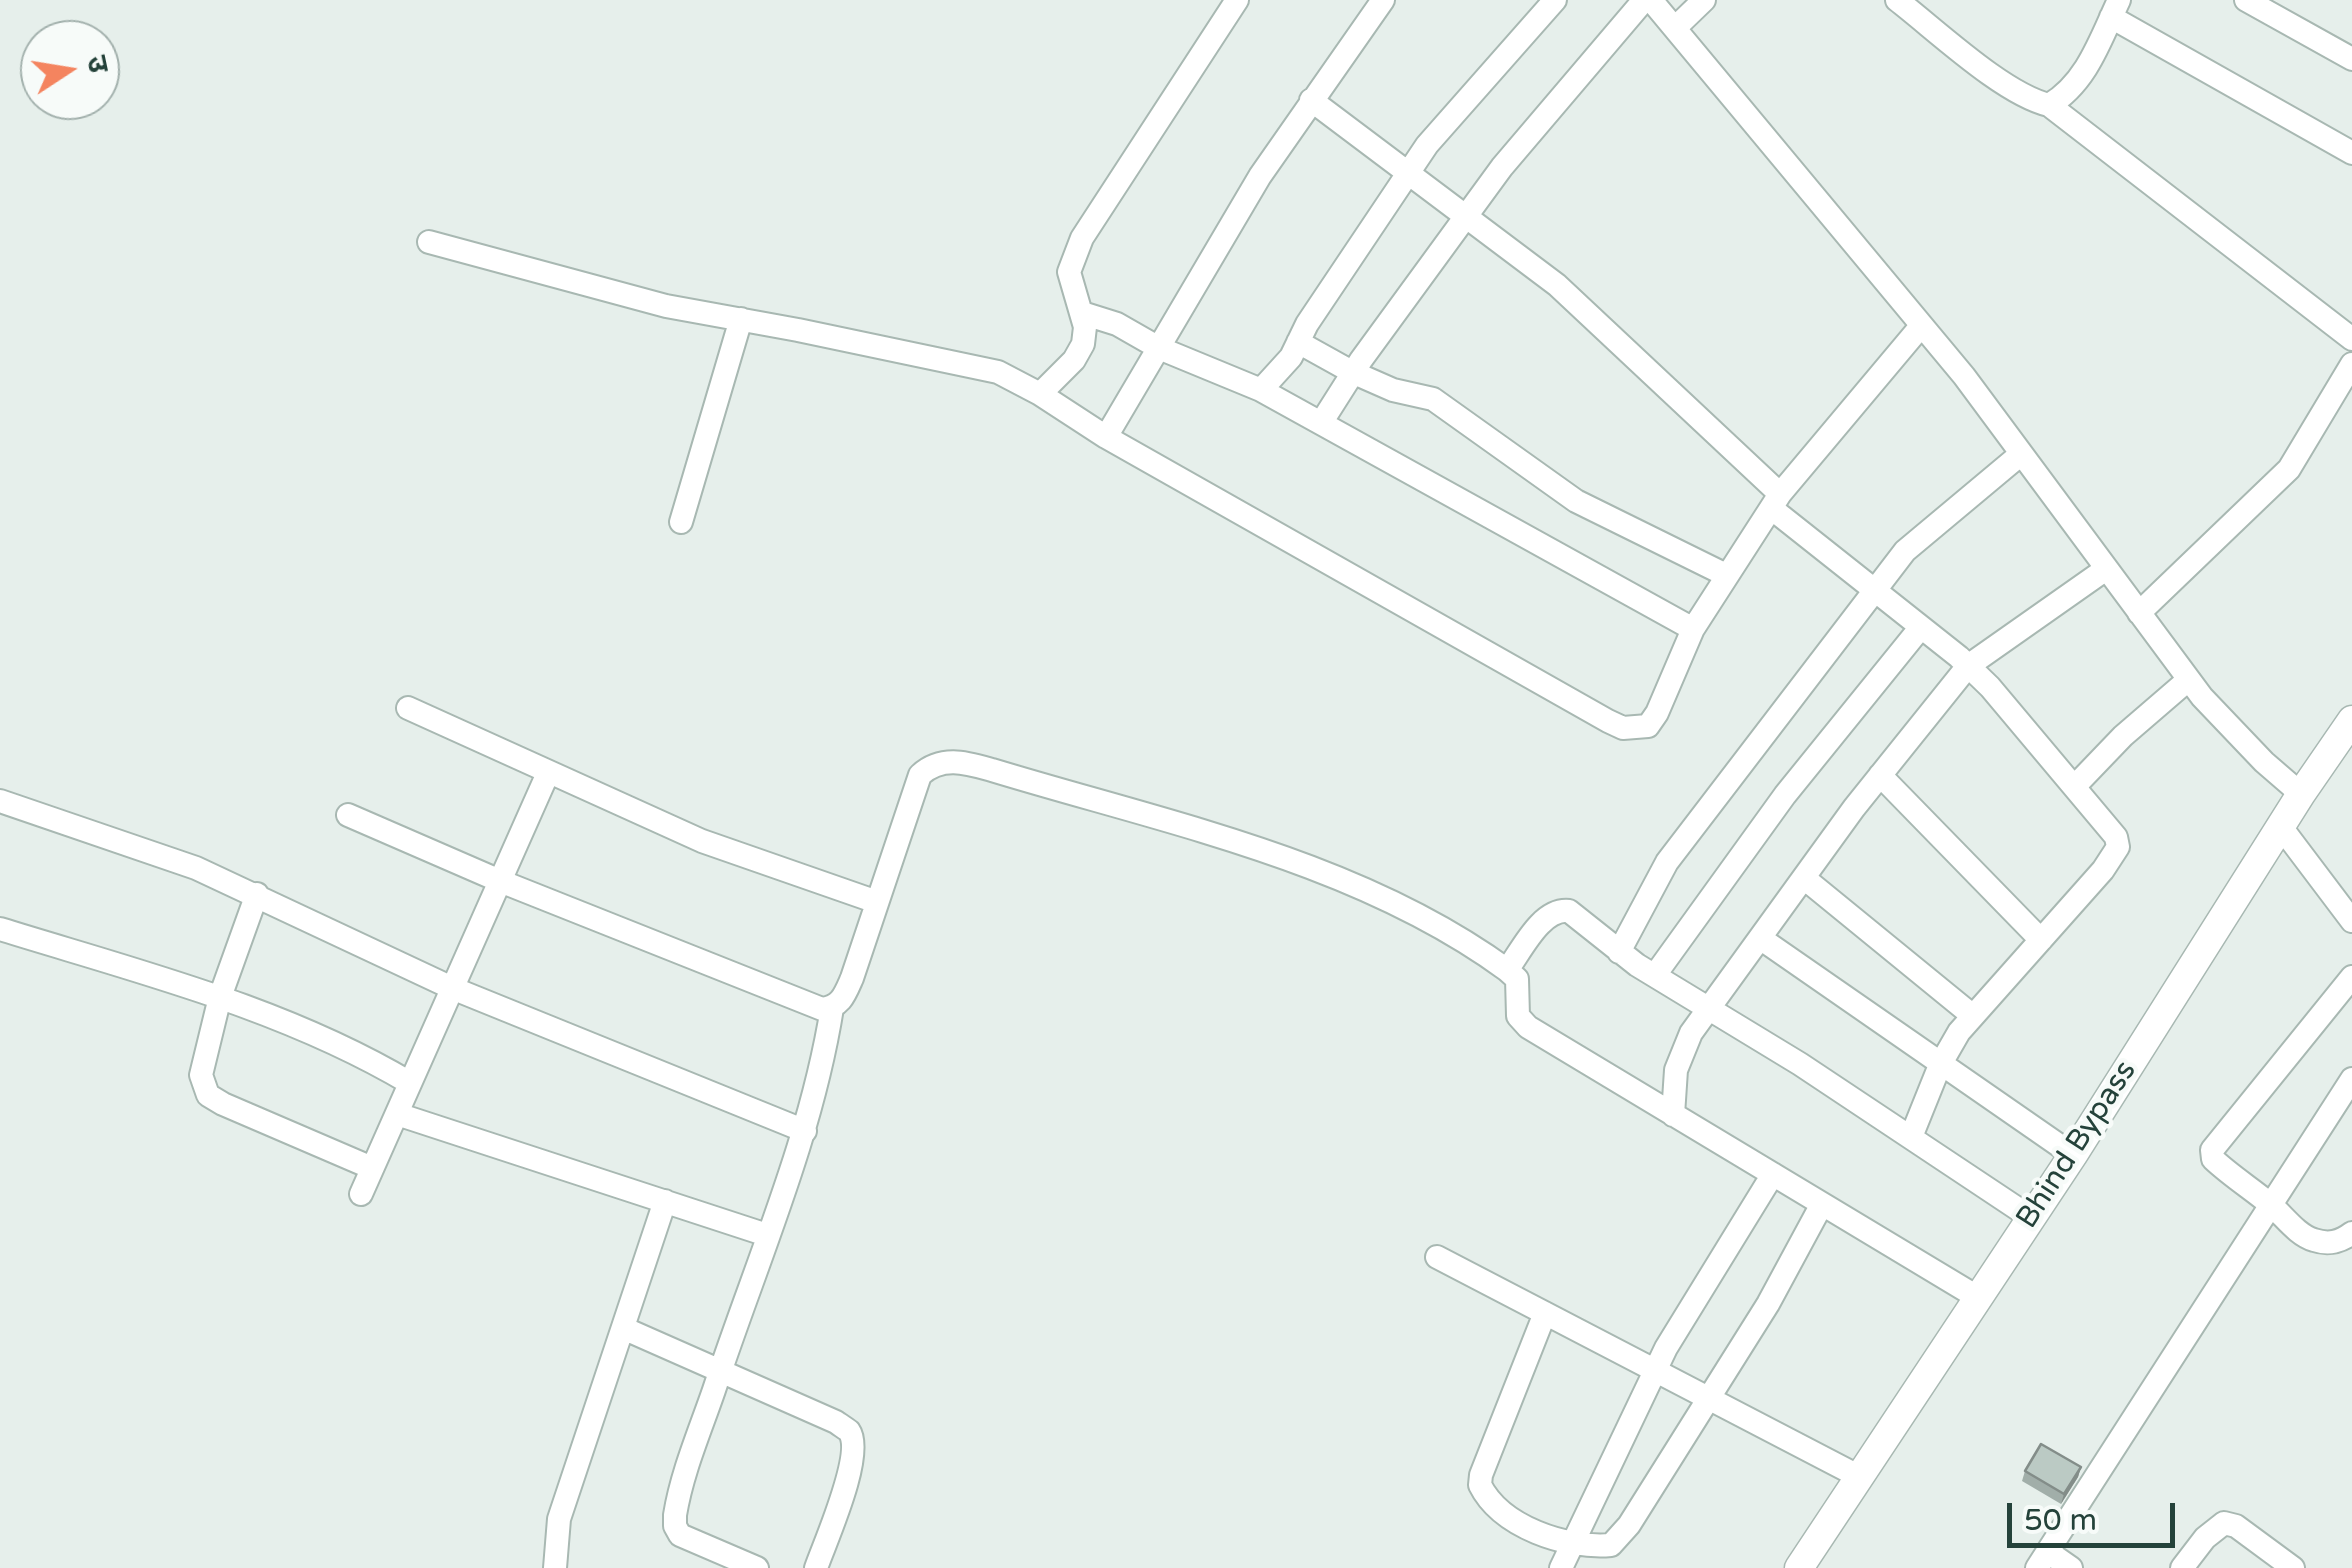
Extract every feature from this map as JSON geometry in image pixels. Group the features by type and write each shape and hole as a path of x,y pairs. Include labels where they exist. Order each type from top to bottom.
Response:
{"street":[{"path":"1040,394 1074,360 1083,344 1086,327 1069,272 1082,238 1238,0"},
{"path":"1106,438 1260,176 1383,0"},
{"path":"1261,390 1282,372 1427,145 1556,0"},
{"path":"1321,423 1352,372 1502,167 1647,0 1676,28 1964,376 2188,680 2264,762 2301,794"},
{"path":"1676,28 1704,0"},
{"path":"1897,0 2004,83 2033,101 2049,105 2352,339"},
{"path":"2246,0 2352,59"},
{"path":"2049,105 2066,95 2085,70 2115,9 2352,154"},
{"path":"1311,100 1558,286 1775,501 1874,592 1968,666 2110,828 2118,847 2103,870 1959,1032 1940,1065 1911,1137"},
{"path":"429,242 609,293 998,372 1040,394 1106,438 1623,728 1648,726 1693,629 1775,501 1921,326"},
{"path":"1082,313 1117,324 1158,348 1261,390 1693,629"},
{"path":"681,522 741,320"},
{"path":"1298,342 1393,390 1433,399 1576,500 1726,575"},
{"path":"2139,613 2288,469 2352,364"},
{"path":"1619,952 1667,862 1918,537 2021,454"},
{"path":"1673,1115 1681,1052 1880,774 1968,666 2106,569"},
{"path":"1655,975 1796,781 1921,627"},
{"path":"2074,786 2123,736 2188,680"},
{"path":"408,708 702,840 877,902"},
{"name":"Bhind Bypass","path":"1799,1568 2073,1155 2352,720"},
{"path":"348,815 822,1009 832,1008 843,1000 920,775 941,763 957,762 1329,873 1403,908 1508,970 1517,979 1518,1016 1528,1027 1977,1297"},
{"path":"361,1194 548,773"},
{"path":"1880,774 2040,940"},
{"path":"0,801 171,857 452,988 805,1131"},
{"path":"2280,827 2352,921"},
{"path":"1804,878 1973,1016"},
{"path":"257,894 220,997 201,1075 208,1095 242,1114 372,1168"},
{"path":"1508,970 1545,919 1561,910 1577,916 1619,952 2030,1217"},
{"path":"0,928 220,997 329,1041 410,1082"},
{"path":"1760,938 2073,1155"},
{"path":"2352,976 2212,1150 2213,1160 2222,1168 2315,1241 2342,1240 2352,1233"},
{"path":"757,1568 680,1535 676,1526 678,1498 805,1131 832,1008"},
{"path":"2071,1568 2042,1560 2352,1080"},
{"path":"396,1114 767,1235"},
{"path":"1561,1568 1655,1370 1772,1174"},
{"path":"555,1568 559,1518 665,1202"},
{"path":"1546,1313 1481,1474 1480,1485 1501,1512 1571,1544 1611,1545 1619,1539 1768,1304 1822,1204"},
{"path":"1437,1257 1858,1476"},
{"path":"623,1328 849,1431 853,1443 849,1472 816,1568"},
{"path":"2182,1568 2205,1538 2224,1523 2236,1526 2293,1568"}],"building":[{"path":"2041,1444 2081,1467 2064,1494 2025,1471"}]}
